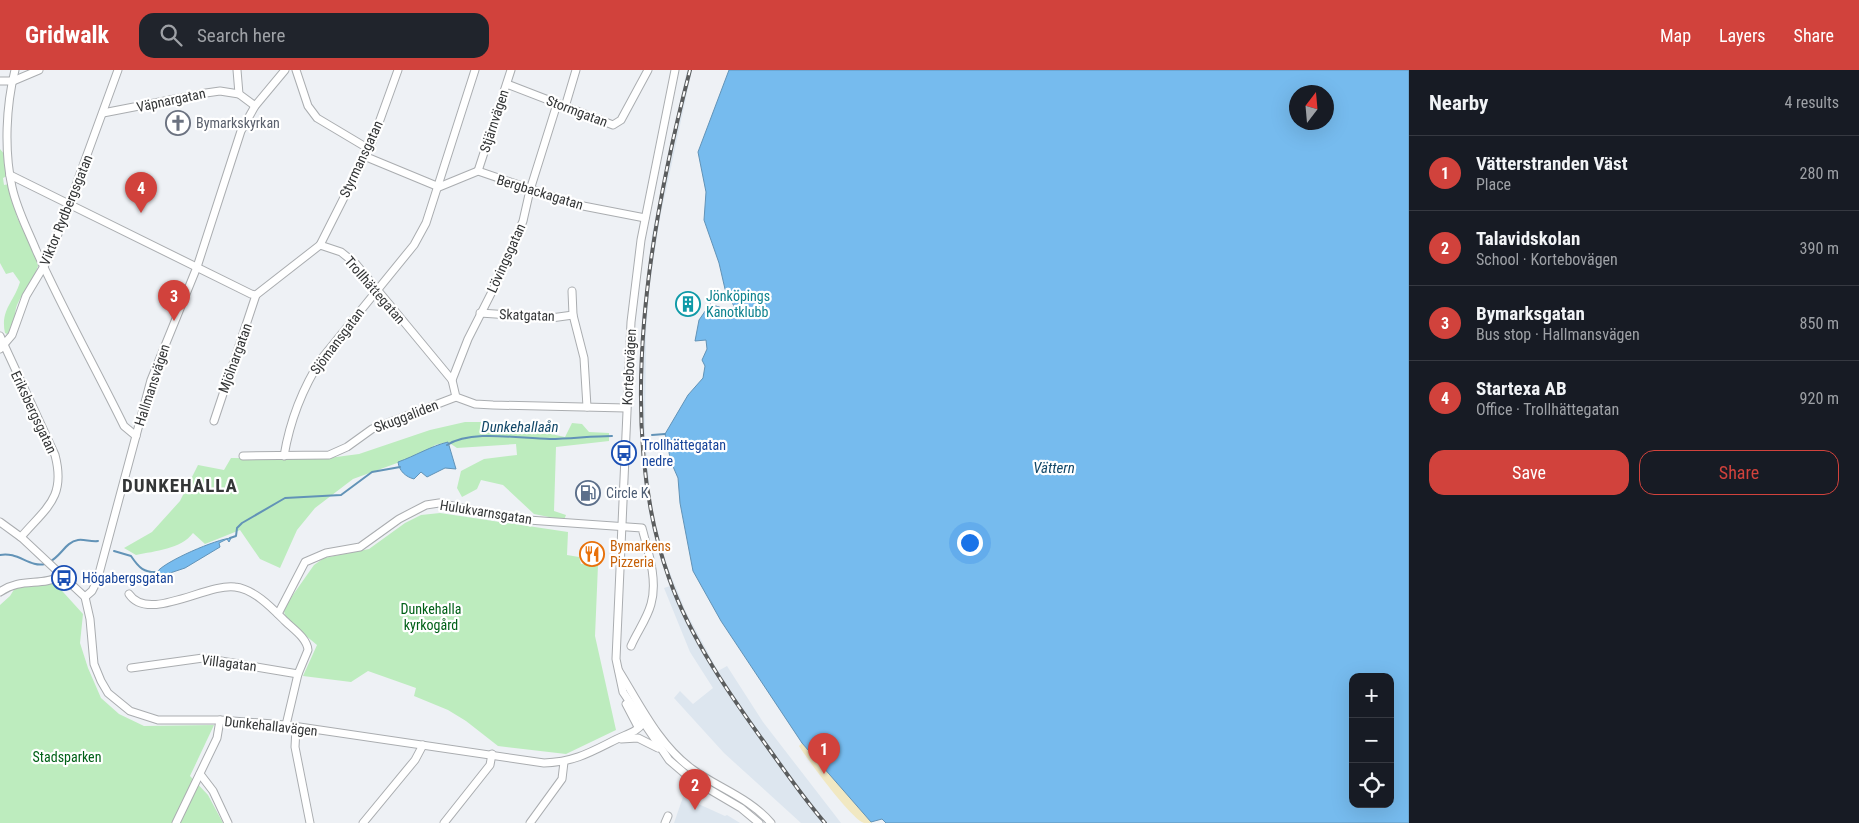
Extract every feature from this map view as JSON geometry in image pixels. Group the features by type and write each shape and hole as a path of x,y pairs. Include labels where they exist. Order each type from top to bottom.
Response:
{"street":[{"path":"15,70 8,118 10,175 19,213 43,267 124,426 136,436"},
{"path":"0,80 13,81 39,70"},
{"name":"Viktor Rydbergsgatan","path":"2,347 12,335 26,296 50,256 118,70"},
{"path":"237,70 239,94 255,106"},
{"name":"Hallmansvägen","path":"85,597 92,591 97,581 151,380 197,267 238,140 255,106 285,70"},
{"path":"296,70 308,106 317,118 369,149"},
{"name":"Styrmansgatan","path":"320,245 369,149 398,70"},
{"name":"Sjömansgatan","path":"284,456 297,404 310,376 322,358 421,234 433,208 475,70"},
{"name":"Stjärnvägen","path":"478,171 511,70"},
{"path":"564,107 576,70"},
{"name":"Stormgatan","path":"507,84 607,124 617,124 648,70"},
{"name":"Kortebovägen","path":"676,70 644,218 632,322 626,408 616,628 617,668 623,692 660,749 681,772 741,808 759,823"},
{"name":"Väpnargatan","path":"103,113 206,92 220,91 239,94"},
{"name":"Lövingsgatan","path":"452,380 480,313 515,244 524,221 530,190 557,104"},
{"path":"364,156 439,187 478,171"},
{"name":"Bergbackagatan","path":"478,171 578,205 644,218"},
{"path":"10,175 70,203 242,291 256,295 320,245"},
{"name":"Trollhättegatan","path":"320,245 350,257 452,380 456,397"},
{"path":"572,292 573,315 584,358 587,407"},
{"name":"Mjölnargatan","path":"214,421 256,295"},
{"name":"Skatgatan","path":"480,313 551,318 573,315"},
{"name":"Eriksbergsgatan","path":"0,336 2,347 55,455 59,471 59,485 56,496 20,537"},
{"path":"456,397 474,404 626,408"},
{"name":"Skuggaliden","path":"243,456 330,455 347,446 372,428 456,397"},
{"name":"Hulukvarnsgatan","path":"278,614 305,562 326,553 360,548 399,519 426,505 439,503 514,519 642,528 652,573 653,592 651,605 631,646"},
{"path":"0,522 20,537 85,597"},
{"path":"0,592 16,584 53,580 61,576"},
{"path":"129,594 138,601 157,605 216,588 234,586 248,591 278,614 308,645 307,656 298,674 286,725"},
{"name":"Dunkehallavägen","path":"85,597 90,619 94,664 101,681 120,704 130,711 158,720 220,720 286,725 296,728 492,754 544,763 564,762 584,756 639,729 643,723"},
{"name":"Villagatan","path":"130,668 204,658 298,674"},
{"name":"Kortebovägen","path":"617,668 643,723 683,761 750,803 772,823"},
{"path":"176,823 217,738 220,720"},
{"path":"296,728 295,747 310,823"},
{"path":"616,740 638,738 660,749"},
{"path":"363,823 415,760 423,745"},
{"path":"444,823 490,766 492,754"},
{"path":"530,823 562,779 564,762"},
{"path":"200,774 213,791 228,823"}],"shaded area":[{"path":"687,70 692,70 660,218 650,283 646,333 645,432 650,494 655,523 651,524 644,480 640,410 644,307 652,234"},
{"path":"652,528 657,528 666,563 686,612 718,671 727,666 763,722 841,823 801,823 724,753 674,698 680,691 693,704 713,688 690,652 664,588 670,586"},
{"path":"683,797 725,816 727,815 740,823 674,823"}],"green space":[{"path":"0,149 5,155 7,176 3,178 4,185 9,184 17,217 37,259 38,266 17,305 13,328 7,334 5,333 4,318 20,282 13,272 6,274 0,263"},
{"path":"465,422 495,422 565,437 572,423 582,424 589,432 609,433 609,441 556,447 554,511 566,515 564,520 534,514 503,485 481,480 477,489 462,497 457,488 461,471 484,459 517,455 516,444 457,448 448,442 435,445 422,454 353,479 315,508 297,530 280,568 260,559 240,530 205,544 193,533 182,543 175,546 136,555 124,548 152,532 180,501 198,465 224,470 231,458 321,459 359,454 430,430"},
{"name":"Dunkehalla kyrkogård","path":"440,513 568,532 567,555 579,557 581,564 598,565 595,636 616,730 566,754 498,746 466,721 448,710 414,696 416,688 368,671 351,682 303,676 317,645 287,620 283,609 314,565 324,558 369,549 405,523 421,515"},
{"name":"Stadsparken","path":"54,582 83,614 80,643 101,698 119,714 144,726 214,725 190,776 208,795 223,823 0,823 0,605 10,596 15,588"}],"sand":[{"path":"802,743 872,823 864,823 858,819 840,801 799,746"}],"water":[{"name":"Vättern","path":"729,70 1409,70 1409,823 886,823 882,819 871,822 802,743 721,621 693,571 680,503 678,478 671,462 665,434 688,395 703,378 705,366 702,360 707,349 706,340 695,341 699,320 710,304 725,309 727,314 733,317 737,312 725,289 719,263 704,220 706,192 698,152"},
{"path":"448,442 456,469 445,468 427,477 421,472 414,479 401,471 398,462"},
{"path":"231,538 229,542 227,539 219,543 220,547 185,568 164,575 157,572 170,562 192,551 224,539"}],"waterway":[{"name":"Dunkehallaån","path":"652,435 665,434"},
{"name":"Dunkehallaån","path":"447,445 457,440 483,436 550,439 612,436"},
{"name":"Dunkehallaån","path":"230,538 236,536 237,528 242,523 285,498 341,495 372,472 400,467"},
{"name":"Dunkehallaån","path":"49,562 74,541 98,541"},
{"name":"Dunkehallaån","path":"114,551 131,556 139,567 145,571 158,572"},
{"name":"Dunkehallaån","path":"0,555 12,555 34,564 45,564"}],"railway":[{"path":"690,70 662,193 651,258 644,324 641,390 643,455 652,518 669,578 688,623 700,645 740,708 796,787 825,823"}],"place":[{"name":"Bymarkskyrkan","path":"178,123"},
{"name":"Startexa AB","path":"141,213"},
{"name":"Jönköpings Kanotklubb","path":"688,304"},
{"name":"Bymarksgatan","path":"174,321"},
{"name":"Trollhättegatan nedre","path":"624,453"},
{"name":"Circle K","path":"588,493"},
{"name":"Bymarkens Pizzeria","path":"592,554"},
{"name":"Högabergsgatan","path":"64,578"},
{"name":"Vätterstranden Väst","path":"824,774"},
{"name":"Talavidskolan","path":"695,810"}],"district":[{"name":"DUNKEHALLA","path":"180,485"}]}
